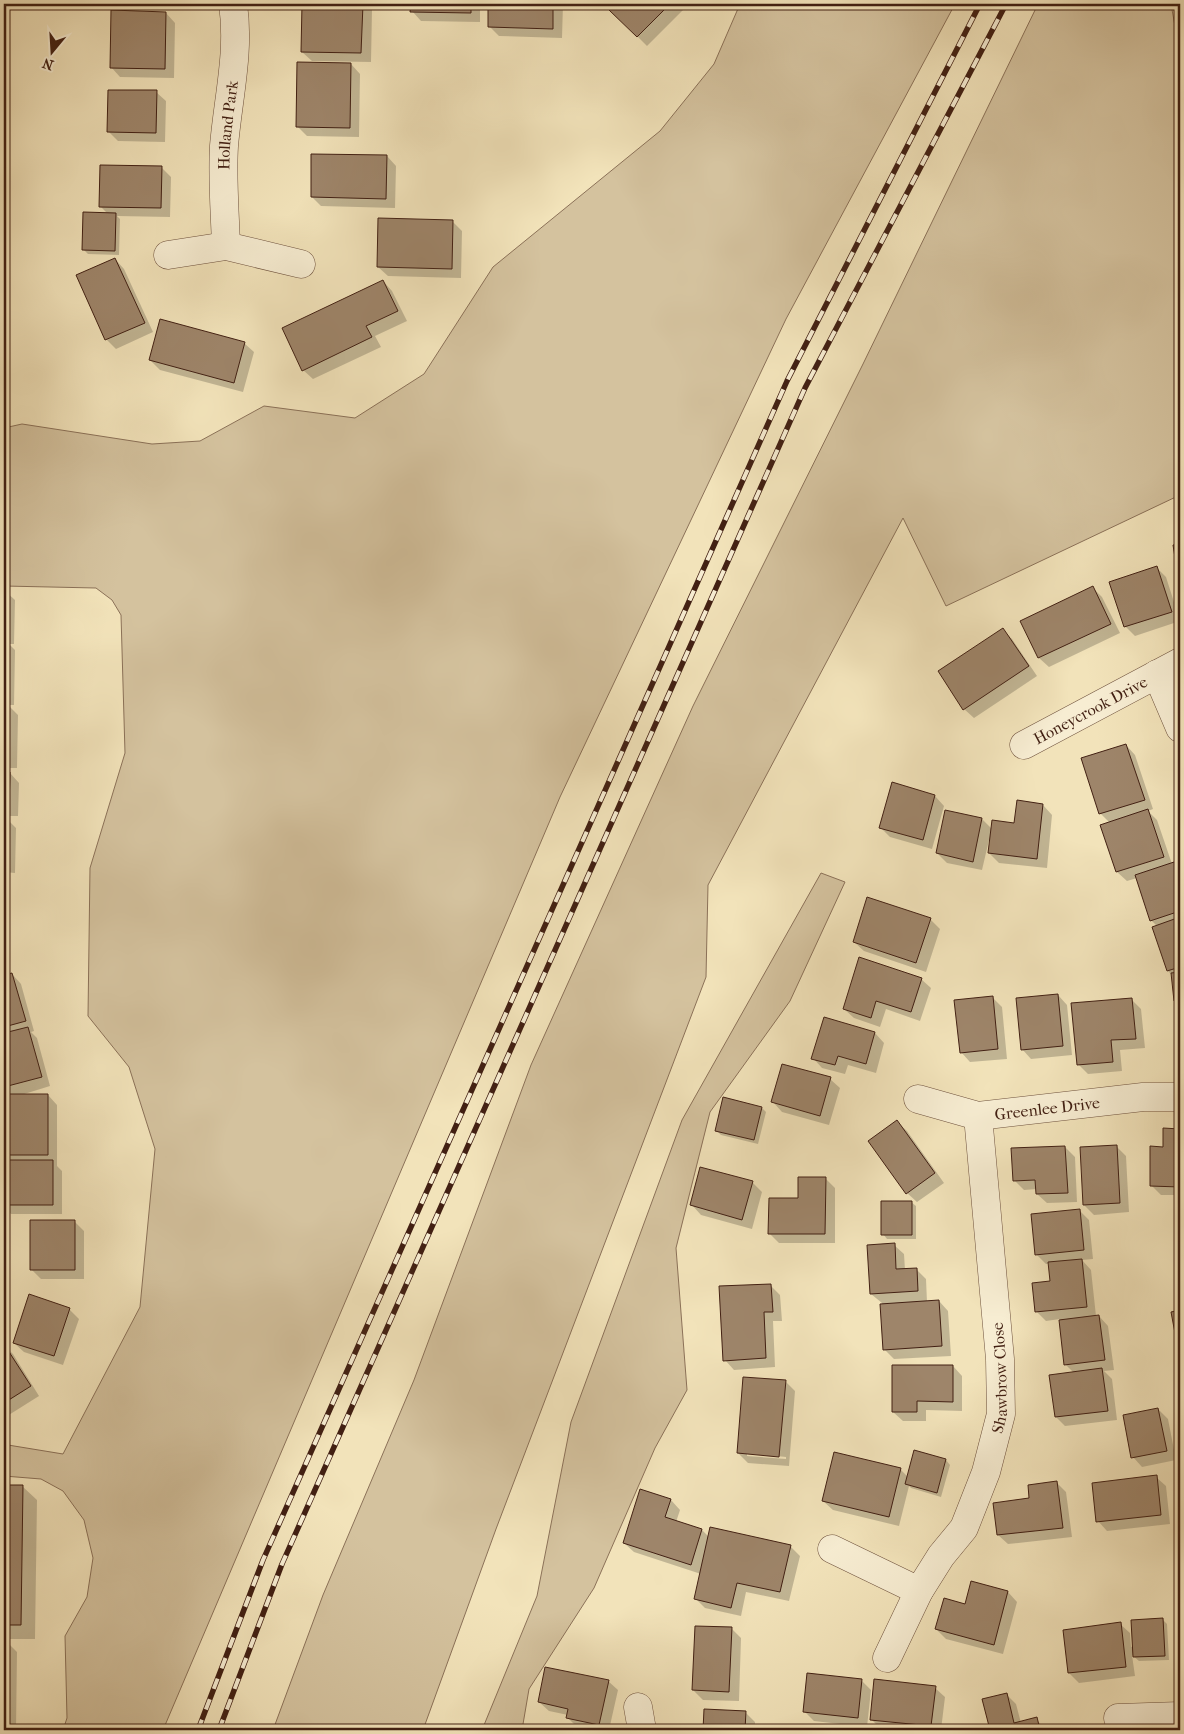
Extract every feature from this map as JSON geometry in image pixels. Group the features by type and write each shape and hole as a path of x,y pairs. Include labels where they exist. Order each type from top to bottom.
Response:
{"street":[{"name":"Holland Park","path":"226,246 223,173 227,120 236,55 233,4"},
{"path":"168,255 226,246 301,264"},
{"name":"Honeycrook Drive","path":"1024,745 1169,668 1180,728"},
{"name":"Greenlee Drive","path":"918,1099 978,1116 1143,1097 1180,1097"},
{"name":"Shawbrow Close","path":"887,1658 919,1591 941,1556 964,1528 986,1472 1002,1414 1000,1359 978,1116"},
{"path":"832,1549 919,1591"},
{"path":"1118,1718 1175,1721"}],"shaded area":[{"path":"740,4 955,4 786,319 560,797 163,1730 63,1730 67,1718 65,1636 87,1597 93,1558 84,1520 63,1491 41,1479 4,1476 4,1439 8,1445 63,1454 140,1307 155,1149 129,1067 88,1016 90,868 125,753 121,615 112,600 96,588 4,586 4,428 22,424 152,444 200,441 264,406 355,418 424,374 493,267 660,131 714,64"},
{"path":"1038,4 1171,4 1180,54 1180,495 946,606 903,518 708,885 706,977 496,1529 423,1730 273,1730 323,1595 414,1380 531,1065 693,706 863,364"},
{"path":"821,873 845,882 790,1001 710,1112 676,1248 687,1390 655,1448 594,1588 529,1689 522,1730 482,1730 537,1596 571,1422 682,1120"}],"building":[{"path":"302,4 363,4 361,53 301,52"},
{"path":"411,4 471,4 471,13 410,12"},
{"path":"488,4 553,4 553,29 488,27"},
{"path":"616,4 670,4 637,37 609,10"},
{"path":"111,10 166,12 165,69 110,68"},
{"path":"297,62 351,63 350,128 296,127"},
{"path":"108,90 157,90 156,133 107,132"},
{"path":"311,154 387,155 386,199 311,197"},
{"path":"100,165 162,166 161,208 99,207"},
{"path":"83,212 116,213 115,251 82,250"},
{"path":"378,218 453,220 452,269 377,267"},
{"path":"115,258 145,323 105,340 76,275"},
{"path":"383,280 398,311 366,326 372,337 302,371 282,328"},
{"path":"160,319 245,342 234,383 149,360"},
{"path":"1180,544 1180,589 1173,545"},
{"path":"1157,566 1172,612 1124,627 1109,582"},
{"path":"1093,586 1111,624 1038,658 1020,621"},
{"path":"4,589 6,589 5,635 4,635"},
{"path":"1003,628 1029,666 963,710 938,671"},
{"path":"4,639 6,639 5,696 4,696"},
{"path":"4,704 9,704 8,759 4,759"},
{"path":"1126,744 1145,800 1099,814 1081,758"},
{"path":"4,772 10,772 9,807 4,807"},
{"path":"892,782 935,795 923,840 879,828"},
{"path":"1017,800 1043,804 1037,859 988,853 992,820 1014,823"},
{"path":"1148,809 1164,857 1116,872 1100,825"},
{"path":"945,810 982,818 973,862 936,853"},
{"path":"4,817 7,817 6,863 4,863"},
{"path":"1180,860 1180,911 1150,921 1135,875"},
{"path":"867,897 931,918 916,963 853,942"},
{"path":"1180,917 1180,967 1167,971 1152,927"},
{"path":"859,957 922,978 911,1012 876,1001 871,1018 843,1009"},
{"path":"1180,972 1180,1001 1174,1001 1171,973"},
{"path":"12,973 26,1021 4,1027 4,975"},
{"path":"1058,994 1063,1046 1021,1050 1016,998"},
{"path":"993,996 998,1049 960,1053 954,1000"},
{"path":"1132,998 1136,1039 1111,1040 1113,1062 1077,1065 1071,1003"},
{"path":"824,1017 875,1032 866,1064 838,1056 835,1065 811,1059"},
{"path":"28,1027 42,1077 4,1087 4,1033"},
{"path":"782,1064 831,1077 820,1116 771,1102"},
{"path":"4,1094 48,1094 48,1155 4,1155"},
{"path":"723,1097 762,1107 754,1140 715,1131"},
{"path":"897,1120 935,1173 906,1194 868,1141"},
{"path":"1163,1128 1180,1129 1180,1187 1150,1186 1150,1146 1163,1147"},
{"path":"1117,1145 1120,1203 1083,1205 1080,1147"},
{"path":"1065,1146 1068,1193 1036,1194 1035,1180 1013,1181 1011,1148"},
{"path":"4,1160 53,1160 53,1205 4,1205"},
{"path":"700,1167 753,1181 742,1220 690,1205"},
{"path":"798,1177 826,1177 825,1234 768,1234 769,1198 798,1198"},
{"path":"881,1201 912,1201 912,1235 881,1235"},
{"path":"1080,1209 1084,1250 1035,1255 1031,1214"},
{"path":"30,1220 75,1220 75,1270 30,1270"},
{"path":"895,1243 896,1269 917,1268 918,1291 870,1294 867,1245"},
{"path":"1082,1259 1087,1307 1035,1312 1032,1283 1050,1281 1048,1262"},
{"path":"771,1284 773,1312 764,1312 766,1358 723,1361 719,1286"},
{"path":"29,1294 70,1308 54,1356 13,1343"},
{"path":"939,1300 942,1346 883,1350 880,1304"},
{"path":"1180,1310 1180,1348 1178,1349 1171,1312"},
{"path":"1099,1315 1105,1360 1064,1365 1059,1320"},
{"path":"4,1344 31,1386 4,1403"},
{"path":"892,1365 953,1365 953,1402 917,1401 917,1412 892,1412"},
{"path":"1102,1368 1108,1411 1055,1417 1049,1375"},
{"path":"743,1377 786,1380 779,1457 737,1453"},
{"path":"1158,1408 1167,1451 1131,1458 1123,1415"},
{"path":"914,1450 946,1459 937,1493 905,1484"},
{"path":"834,1452 901,1468 889,1517 822,1501"},
{"path":"1157,1475 1161,1515 1096,1522 1092,1483"},
{"path":"1057,1481 1063,1528 997,1535 993,1503 1029,1498 1028,1485"},
{"path":"4,1485 23,1485 21,1625 4,1625"},
{"path":"640,1489 671,1499 665,1517 702,1529 691,1565 623,1543"},
{"path":"710,1527 791,1545 780,1592 737,1583 731,1608 694,1599"},
{"path":"971,1581 1008,1591 994,1645 935,1629 944,1598 965,1604"},
{"path":"1163,1618 1165,1656 1133,1657 1131,1620"},
{"path":"1176,1618 1180,1618 1180,1655 1176,1655"},
{"path":"1121,1622 1126,1667 1068,1673 1063,1630"},
{"path":"695,1626 732,1627 729,1692 692,1690"},
{"path":"545,1667 609,1680 599,1725 566,1718 568,1709 538,1702"},
{"path":"807,1673 862,1679 858,1718 803,1712"},
{"path":"874,1679 936,1686 931,1726 870,1720"},
{"path":"1007,1693 1014,1723 1037,1717 1040,1730 990,1730 982,1699"},
{"path":"704,1709 746,1711 745,1730 703,1730"}],"railway":[{"path":"198,1730 263,1560 787,381 980,4"},
{"path":"219,1730 282,1564 805,388 1006,4"}]}
